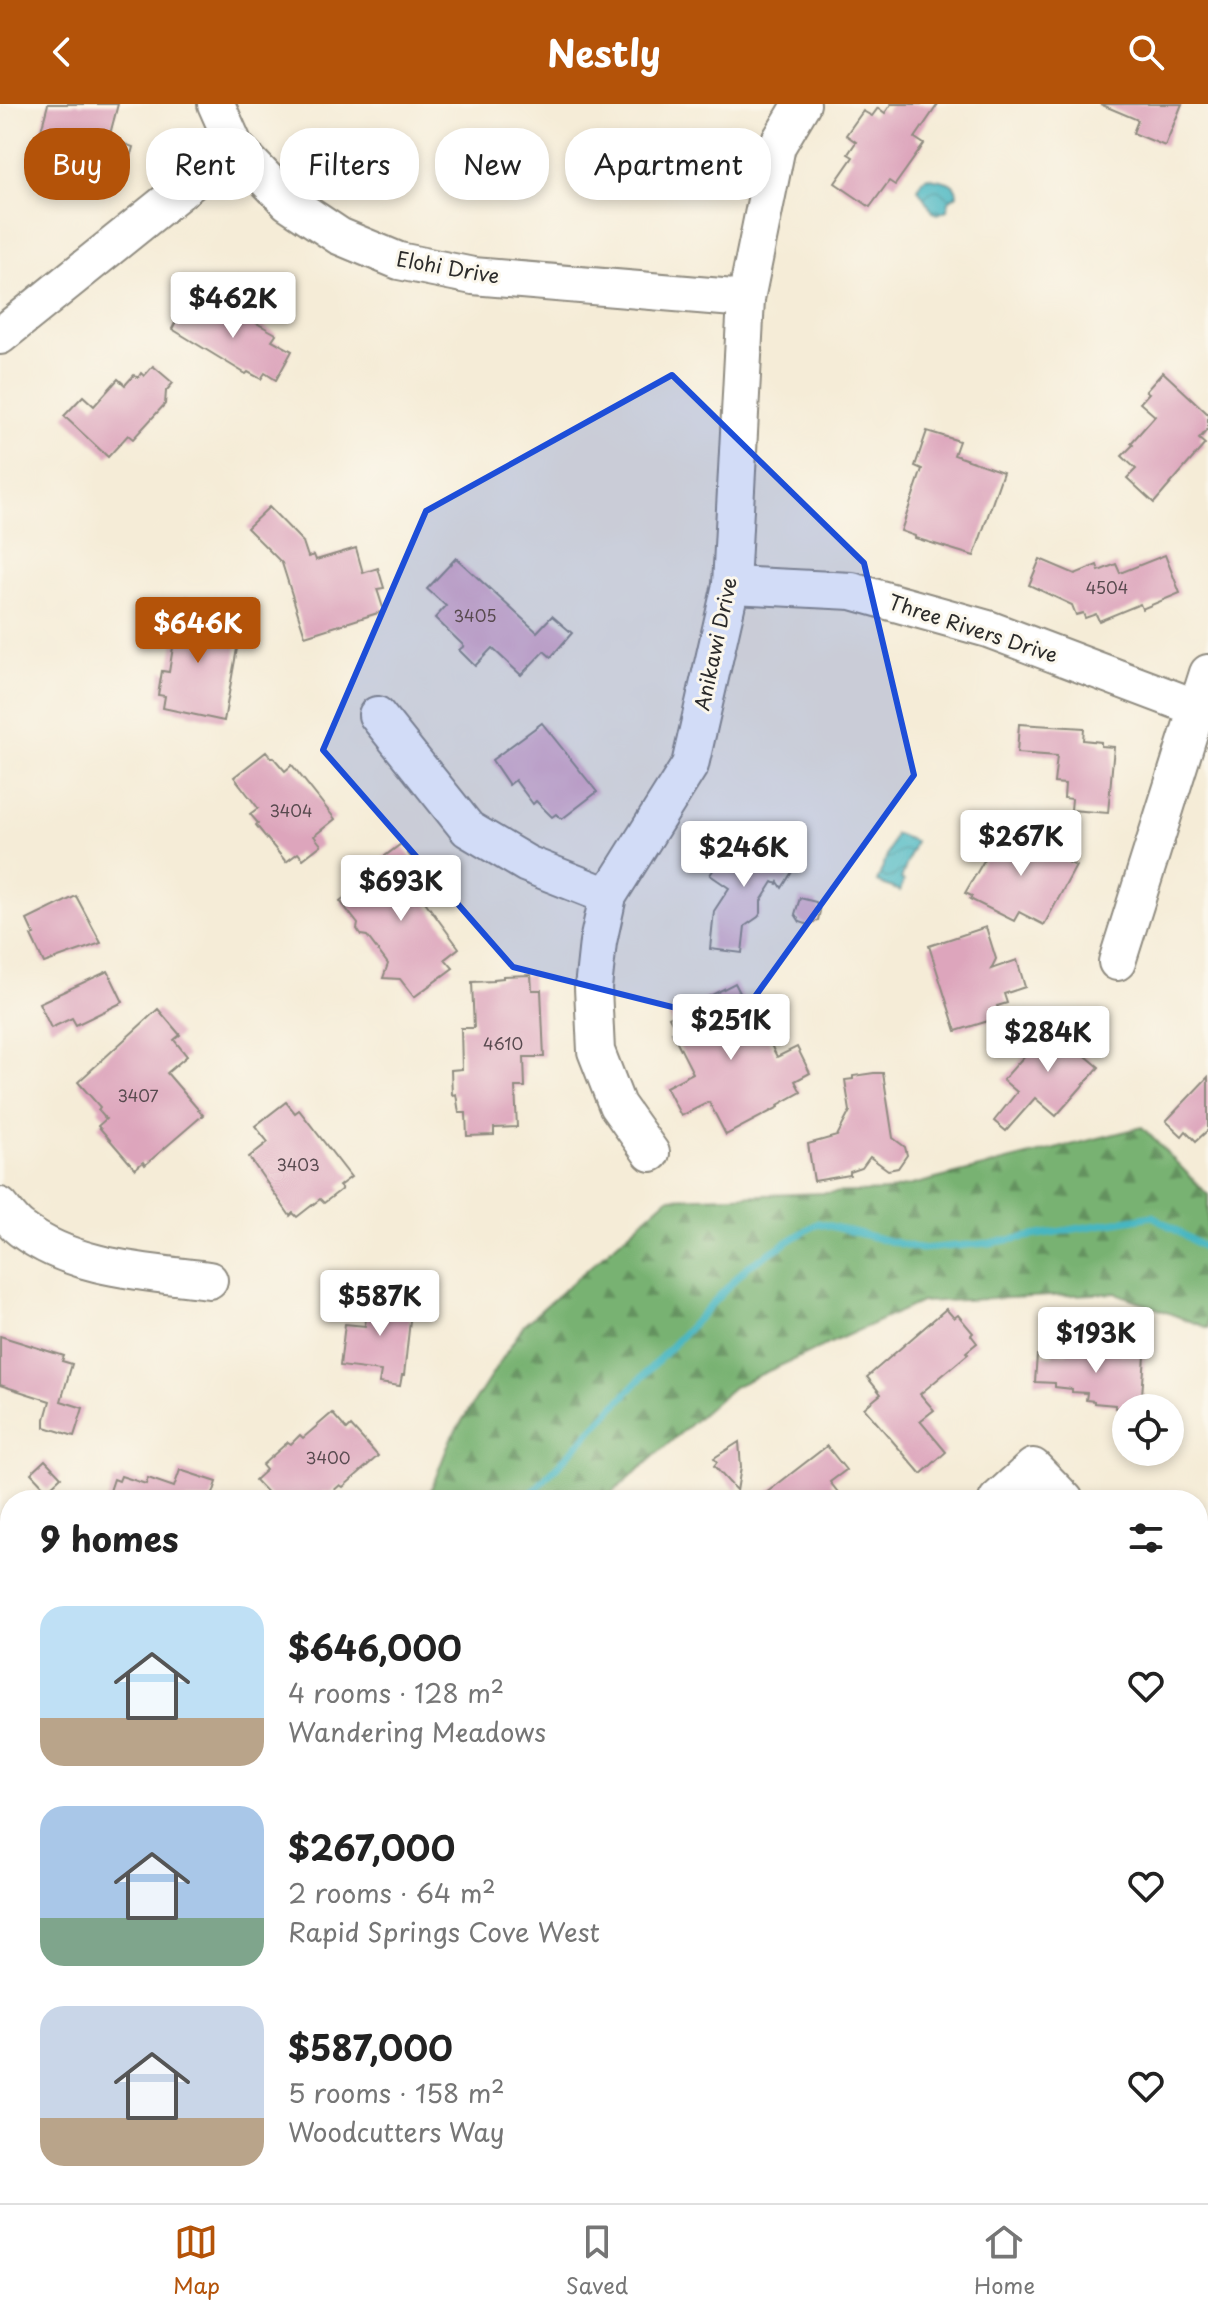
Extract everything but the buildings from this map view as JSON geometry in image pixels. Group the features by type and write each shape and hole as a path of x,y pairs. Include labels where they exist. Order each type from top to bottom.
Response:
{"street":[{"name":"Elohi Drive","path":"216,104 227,128"},
{"name":"Anikawi Drive","path":"651,1153 617,1105 596,1051 593,988 598,942 608,896 690,765 731,585 746,299 777,146 802,104"},
{"name":"Elohi Drive","path":"264,177 288,202 339,236 399,261 473,276 746,299"},
{"path":"0,336 169,200"},
{"name":"Three Rivers Drive","path":"731,585 852,591 988,629 1202,708"},
{"path":"1117,962 1202,708 1208,673"},
{"path":"377,715 468,829 527,864 608,896"},
{"path":"0,1206 19,1228 60,1252 121,1269 209,1280"},
{"path":"1008,1490 1033,1467 1055,1490"}],"highlighted area":[{"path":"672,375 864,563 914,775 736,1023 513,967 323,750 426,511"}],"green space":[{"path":"1142,1127 1208,1195 1208,1328 1116,1293 921,1302 733,1387 615,1490 431,1490 451,1438 524,1325 668,1198 888,1191"}],"water":[{"path":"928,177 951,183 956,190 957,195 949,201 947,210 938,214 933,212 918,189 922,180"},
{"path":"895,834 915,841 901,879 904,881 900,891 877,882"}],"waterway":[{"path":"535,1490 747,1267 818,1223 921,1249 990,1243 1153,1216 1208,1250"}]}
